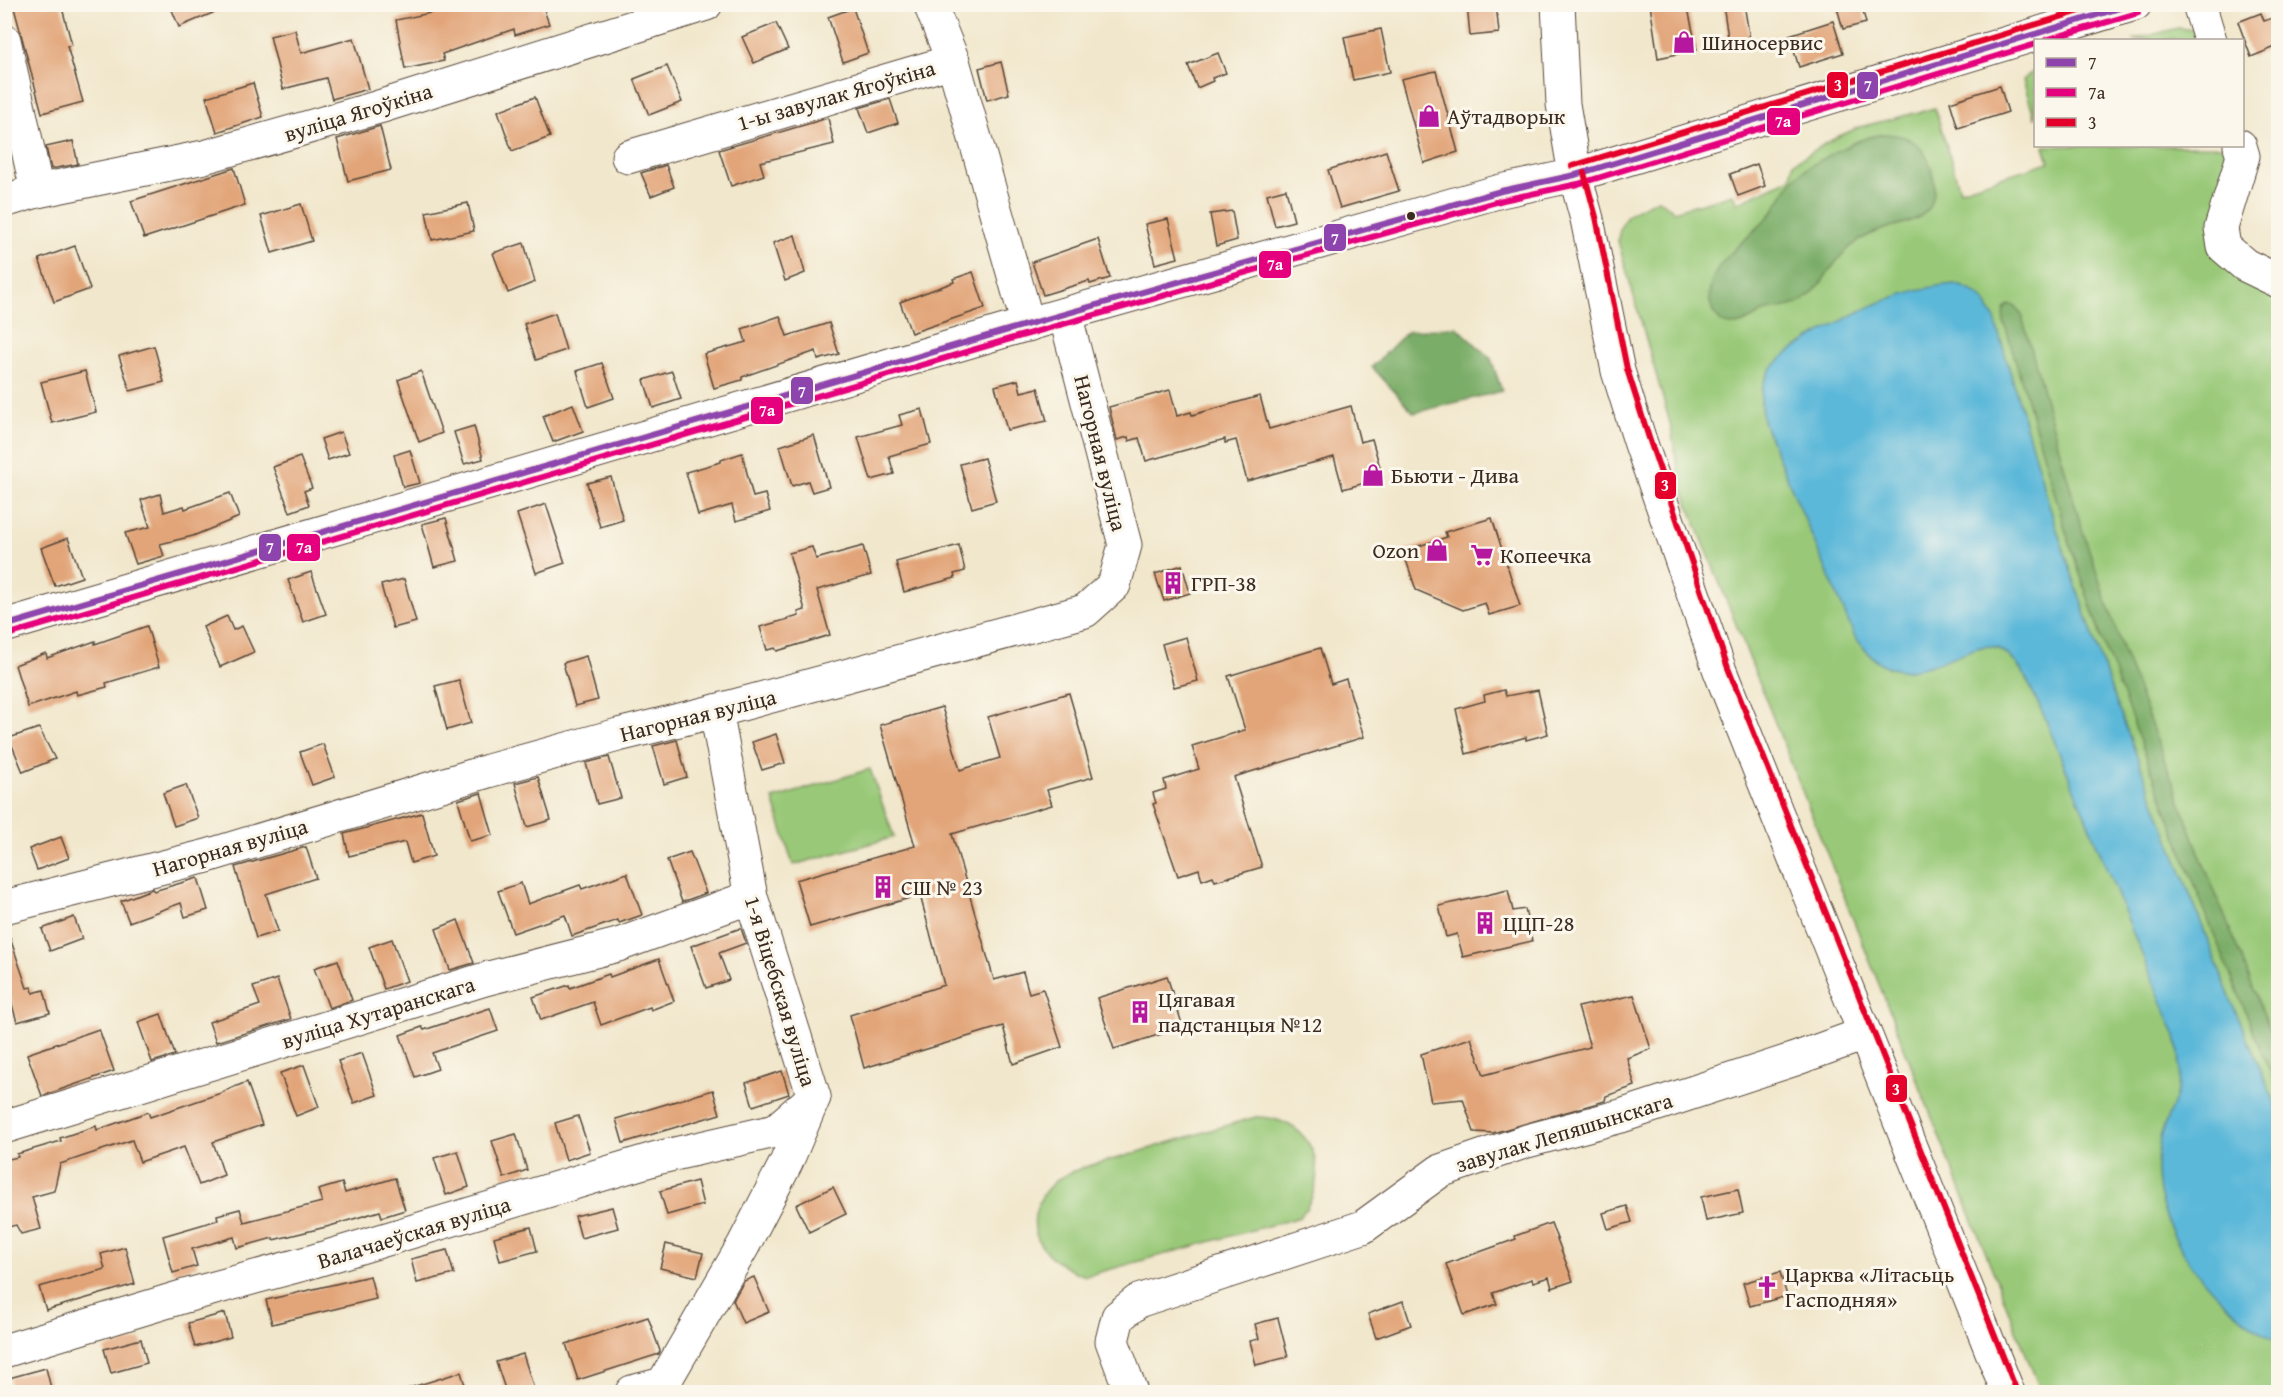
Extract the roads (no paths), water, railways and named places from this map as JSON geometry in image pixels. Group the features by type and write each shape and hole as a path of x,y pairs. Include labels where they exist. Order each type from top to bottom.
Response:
{"street":[{"name":"вуліца Ягоўкіна","path":"4,201 37,191 204,158 379,107 706,4"},
{"path":"930,4 953,61"},
{"path":"1558,4 1563,104 1575,175 1587,219 1618,371 1640,441 1720,671 2008,1392"},
{"path":"4,626 1065,314 1501,191 1575,175 2135,4"},
{"path":"2199,4 2210,39"},
{"path":"4,40 37,191"},
{"name":"1-ы завулак Ягоўкіна","path":"628,157 953,61 1028,325"},
{"path":"2240,147 2243,156 2221,228 2224,247 2245,265 2278,281"},
{"name":"Нагорная вуліца","path":"4,907 207,856 488,771 1085,611 1114,585 1125,544 1065,314"},
{"name":"1-я Віцебская вуліца","path":"632,1392 663,1384 743,1246 786,1163 814,1097 751,897 716,711"},
{"name":"вуліца Хутаранскага","path":"4,1127 485,979 618,945 751,897"},
{"name":"завулак Лепяшынскага","path":"1131,1392 1112,1341 1118,1317 1138,1301 1363,1227 1440,1171 1527,1141 1621,1116 1864,1034"},
{"name":"Валачаеўская вуліца","path":"4,1351 657,1158 775,1131 814,1097"}],"water":[{"path":"1954,284 1979,296 1988,306 1995,320 2054,521 2110,686 2232,1003 2278,1110 2278,1343 2252,1326 2206,1283 2186,1257 2171,1230 2161,1201 2157,1170 2160,1138 2176,1095 2179,1079 2180,1062 2176,1037 2044,716 2026,678 2006,653 1993,647 1985,646 1933,665 1904,670 1891,668 1879,662 1867,651 1854,635 1763,421 1761,402 1763,384 1773,367 1789,353 1845,319 1880,302 1916,290"}],"place":[{"name":"Шиносервис","path":"1684,42"},
{"name":"Аўтадворык","path":"1429,116"},
{"name":"Бьюти - Дива","path":"1373,475"},
{"name":"Ozon","path":"1437,550"},
{"name":"Копеечка","path":"1482,555"},
{"name":"ГРП-38","path":"1173,583"},
{"name":"СШ № 23","path":"883,887"},
{"name":"ЦЦП-28","path":"1485,923"},
{"name":"Цягавая падстанцыя №12","path":"1140,1012"},
{"name":"Царква «Літасьць Гасподняя»","path":"1767,1287"}]}
